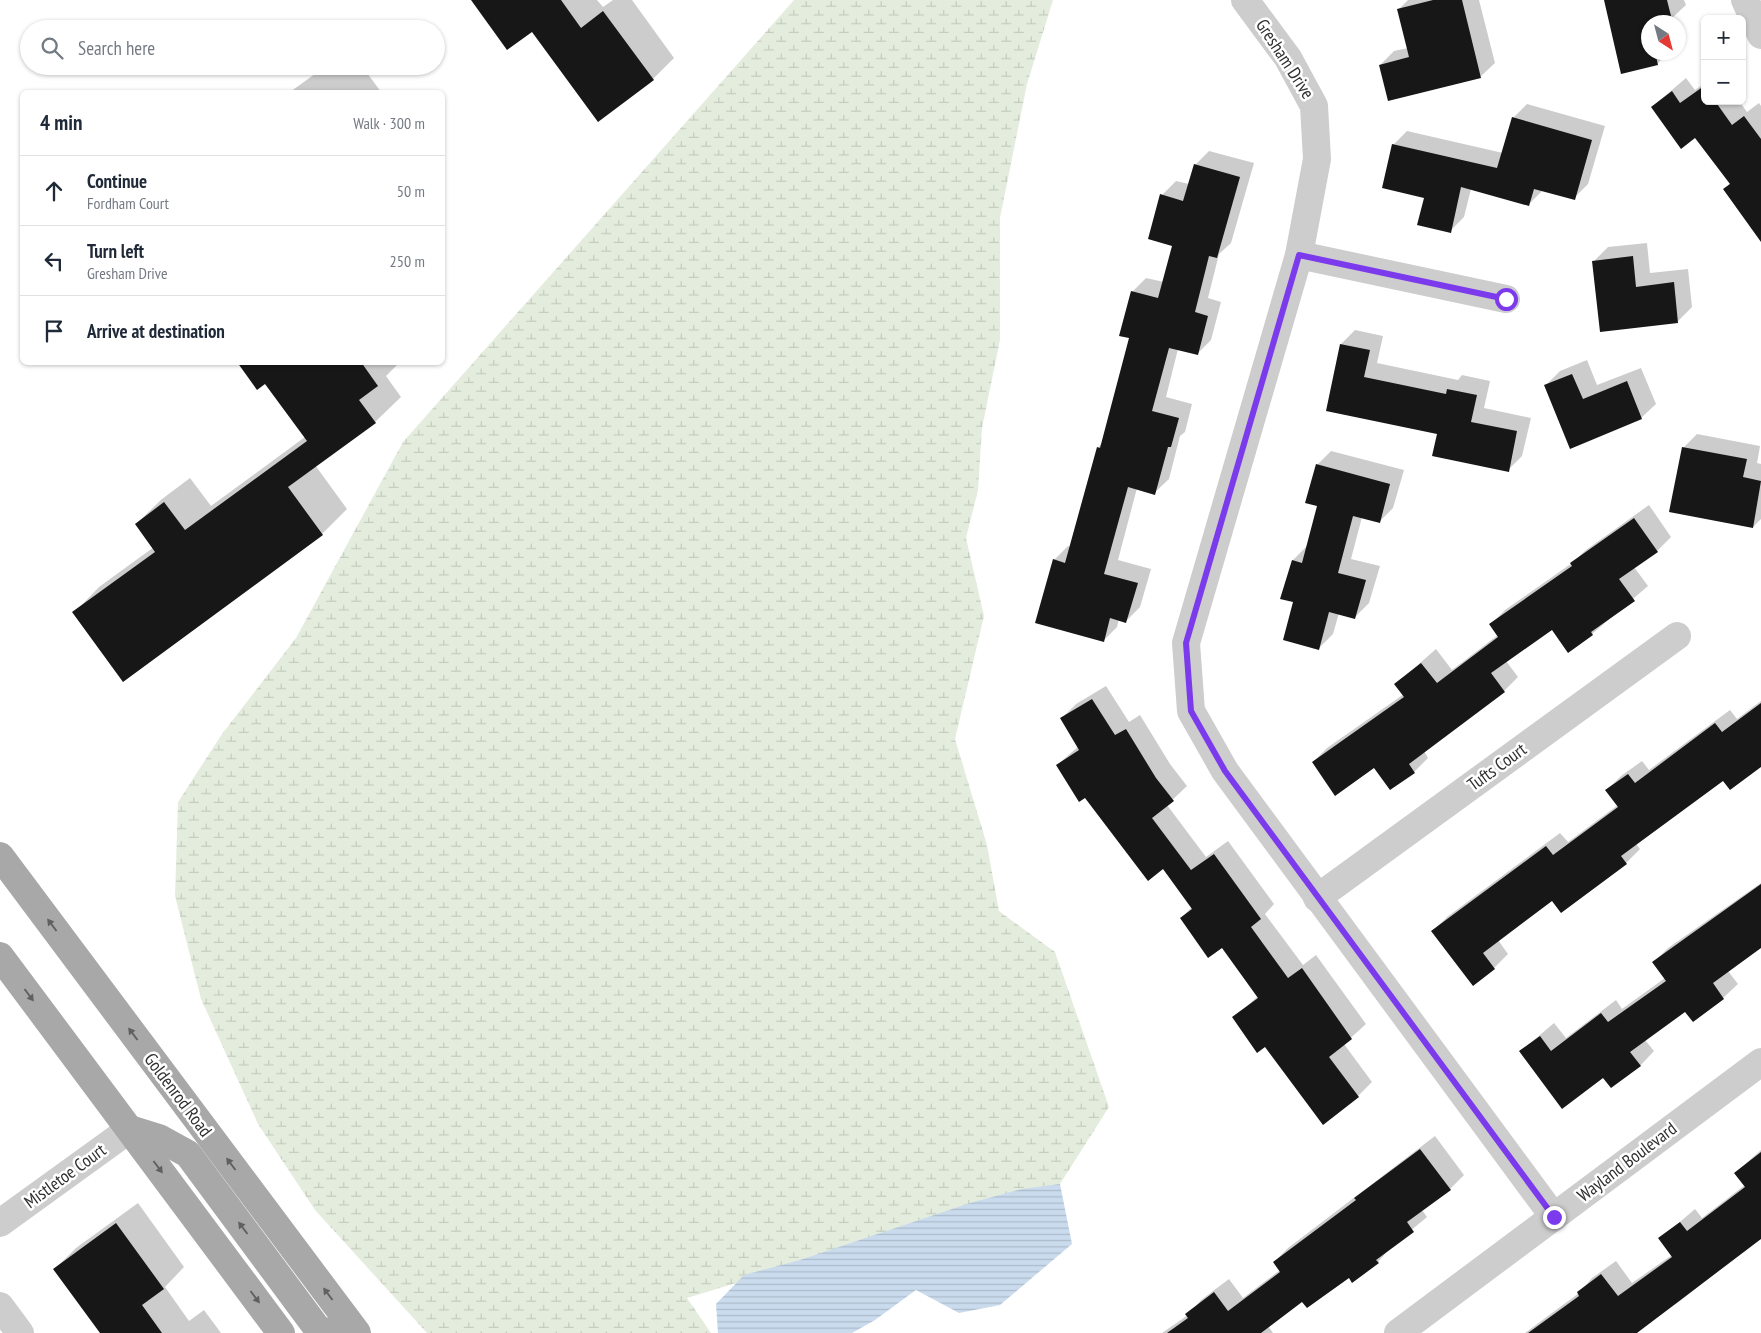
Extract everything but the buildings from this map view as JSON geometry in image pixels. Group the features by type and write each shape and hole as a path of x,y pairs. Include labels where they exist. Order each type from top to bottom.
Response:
{"main road":[{"name":"Goldenrod Road","path":"0,856 357,1333"},
{"path":"0,956 281,1333"},
{"path":"130,1129 159,1138 188,1154 317,1328 327,1333"}],"street":[{"name":"Gresham Drive","path":"1245,0 1288,58 1314,106 1318,159 1299,255 1186,643 1191,711 1225,771 1554,1217"},
{"path":"1744,0 1761,36"},
{"path":"1299,255 1506,299"},
{"name":"Tufts Court","path":"1317,898 1678,636"},
{"name":"Wayland Boulevard","path":"1398,1333 1761,1062"},
{"name":"Mistletoe Court","path":"0,1223 130,1129"},
{"path":"0,1306 20,1333"}],"green space":[{"path":"794,0 1053,0 1027,84 1000,218 1000,340 982,428 978,490 966,538 984,616 955,739 987,845 999,911 1055,952 1109,1107 1060,1184 687,1298 711,1333 427,1333 315,1210 258,1124 201,999 175,896 178,802 222,734 296,638 403,442"}],"water":[{"path":"1060,1184 1072,1244 1000,1305 959,1313 916,1290 875,1320 852,1333 718,1333 716,1304 744,1275 800,1260 970,1203 1022,1189"}],"route":[{"path":"1506,299 1299,255 1186,643 1191,711 1225,771 1554,1217"}]}
